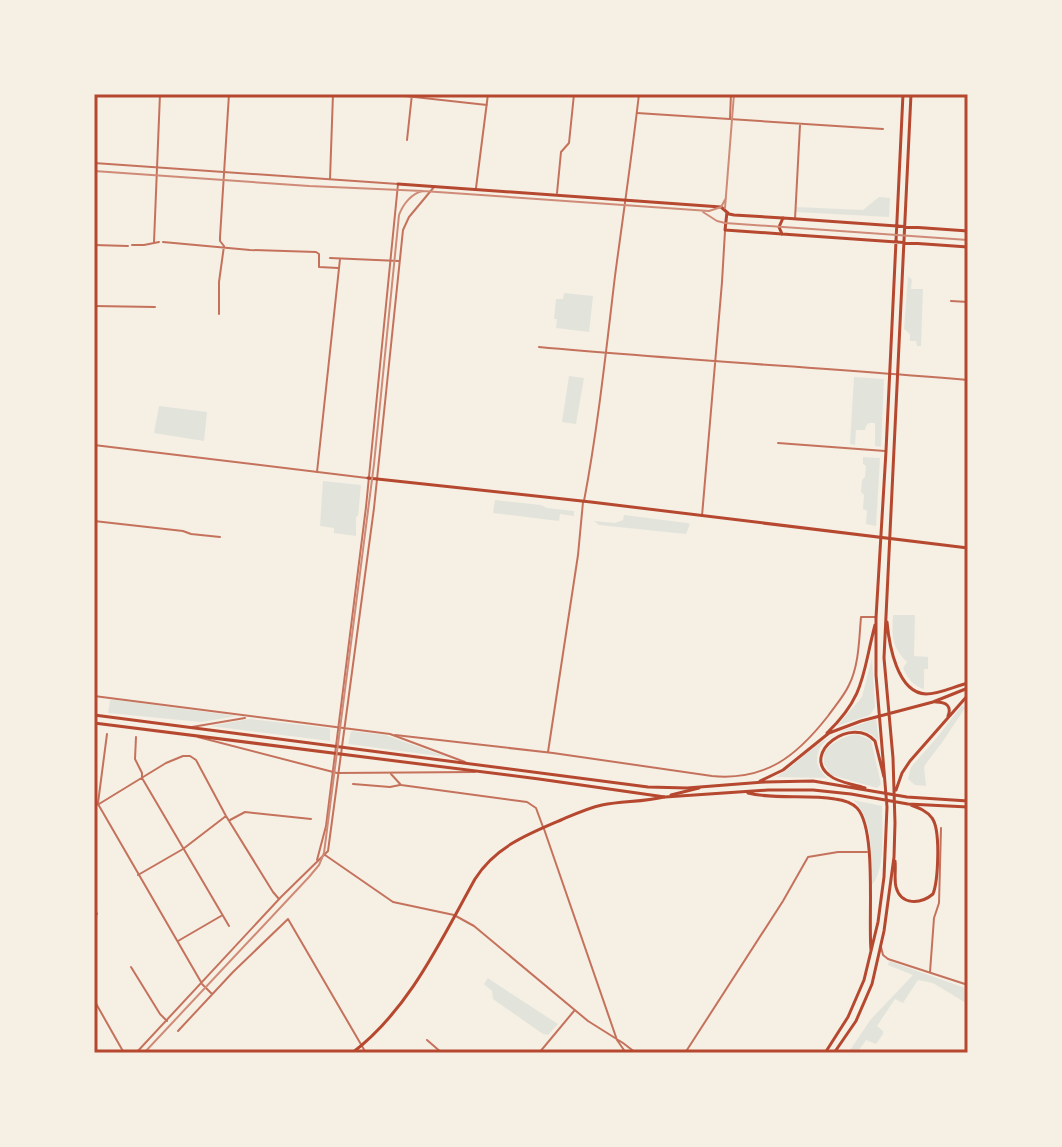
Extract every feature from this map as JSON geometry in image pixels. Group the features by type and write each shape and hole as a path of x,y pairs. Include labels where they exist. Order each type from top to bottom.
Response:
{"main road":[{"path":"825,1053 859,996 881,903 887,807 876,675 876,620 903,94"},
{"path":"834,1053 865,1003 877,965 894,857 895,794 885,672 886,613 911,94"},
{"path":"398,184 721,207 734,215 968,231"},
{"path":"727,212 725,230 968,247"},
{"path":"782,234 779,224 783,218"},
{"path":"368,478 968,548"},
{"path":"886,613 891,650 900,674 911,688 919,693 931,693 968,683"},
{"path":"745,784 776,775 844,714 859,691 876,620"},
{"path":"823,736 968,688"},
{"path":"895,794 910,761 968,695"},
{"path":"933,702 948,705 946,720"},
{"path":"94,715 648,787 813,781 968,804"},
{"path":"94,723 665,797 813,790 871,797 922,808 937,826 935,887 930,897 914,903 900,895 894,857"},
{"path":"872,790 827,774 821,760 826,745 849,733 868,735 875,741 886,780"},
{"path":"352,1053 388,1018 413,987 479,872 499,851 516,840 590,808 645,801 703,787"},
{"path":"744,792 830,798 851,804 860,812 865,824 868,852 871,954"},
{"path":"908,804 968,804"}],"street":[{"path":"154,242 160,94"},
{"path":"219,314 229,94"},
{"path":"330,179 333,94"},
{"path":"387,94 487,105"},
{"path":"476,189 488,94"},
{"path":"557,195 561,152 569,143 574,94"},
{"path":"548,753 607,353 639,94"},
{"path":"730,119 731,94"},
{"path":"407,140 412,95"},
{"path":"637,113 883,129"},
{"path":"795,219 800,124"},
{"path":"94,163 398,184 368,478 326,826 317,860"},
{"path":"136,1053 279,899 328,851 377,479 404,225 435,186"},
{"path":"702,516 725,230"},
{"path":"132,245 161,242 316,252 319,254 319,267 339,268"},
{"path":"94,245 128,246"},
{"path":"718,250 724,250"},
{"path":"330,258 399,261"},
{"path":"317,473 340,259"},
{"path":"951,301 968,302"},
{"path":"94,306 155,307"},
{"path":"539,347 968,380"},
{"path":"778,443 886,451"},
{"path":"94,445 368,478"},
{"path":"94,521 220,537"},
{"path":"94,696 726,777 752,774 777,765 810,737 849,686 861,617 876,620"},
{"path":"189,727 250,717"},
{"path":"107,734 96,805 202,983 213,995"},
{"path":"390,734 470,764"},
{"path":"193,736 339,773 476,772"},
{"path":"136,737 135,759 142,778 229,926"},
{"path":"96,805 166,763 190,756 196,760 227,818 279,899"},
{"path":"390,773 401,785"},
{"path":"353,784 401,785 527,802 536,808 617,1040 626,1053"},
{"path":"138,875 227,818 245,812 311,819"},
{"path":"930,972 934,918 939,903 941,828"},
{"path":"320,851 393,902 454,915 481,931 588,1021 636,1053"},
{"path":"685,1053 808,857 838,852 868,852"},
{"path":"94,908 97,914"},
{"path":"177,942 223,915"},
{"path":"178,1031 288,919 366,1053"},
{"path":"881,945 882,953 888,959"},
{"path":"871,954 879,957"},
{"path":"877,965 881,960 888,959 968,985"},
{"path":"131,967 167,1021"},
{"path":"94,1000 124,1053"},
{"path":"539,1053 575,1010"},
{"path":"427,1040 442,1053"}],"shaded area":[{"path":"879,197 890,198 889,217 796,212 796,207 863,210"},
{"path":"908,276 912,280 911,289 923,289 921,346 917,346 916,341 910,341 910,334 904,329"},
{"path":"564,293 593,296 589,332 556,328 556,299 563,299"},
{"path":"569,376 584,378 576,424 562,422"},
{"path":"854,377 884,379 881,447 875,446 875,423 869,423 865,430 856,430 855,445 850,444"},
{"path":"159,406 207,412 204,441 154,433"},
{"path":"863,457 880,458 876,526 866,524 867,511 863,509 864,495 861,492 866,466"},
{"path":"323,481 361,485 356,536 334,533 334,528 320,526"},
{"path":"495,500 574,511 574,516 560,514 559,521 493,513"},
{"path":"624,515 690,524 686,534 599,525 594,521 615,523 623,520"},
{"path":"893,615 915,615 914,656 928,657 928,669 924,669 924,689 911,681 903,668 907,662 894,641"},
{"path":"872,658 875,707 870,715 837,726 862,697"},
{"path":"110,700 237,716 201,722 108,713"},
{"path":"962,705 965,708 924,767 926,786 915,785 908,779 911,767"},
{"path":"250,719 328,728 330,741 210,726"},
{"path":"876,719 879,742 871,734 849,730 837,734 820,748 817,757 819,768 827,778 776,777 824,740 845,730"},
{"path":"351,731 385,735 447,757 348,744"},
{"path":"856,734 871,740 881,784 877,788 831,775 824,764 824,753 830,746"},
{"path":"853,800 882,806 881,858 872,885 868,828"},
{"path":"889,961 968,989 968,1002 933,983 918,980 903,1003 895,999 877,1026 883,1034 876,1044 866,1040 857,1053 848,1053 871,1019 913,975 888,965"},
{"path":"488,978 558,1024 548,1035 543,1034 493,999 492,991 484,984"}],"tram line":[{"path":"725,208 734,94"},
{"path":"94,171 709,211 721,207 726,198"},
{"path":"144,1053 309,877 324,853 374,464 399,215 408,200 423,191"},
{"path":"703,212 725,223 968,240"}]}
